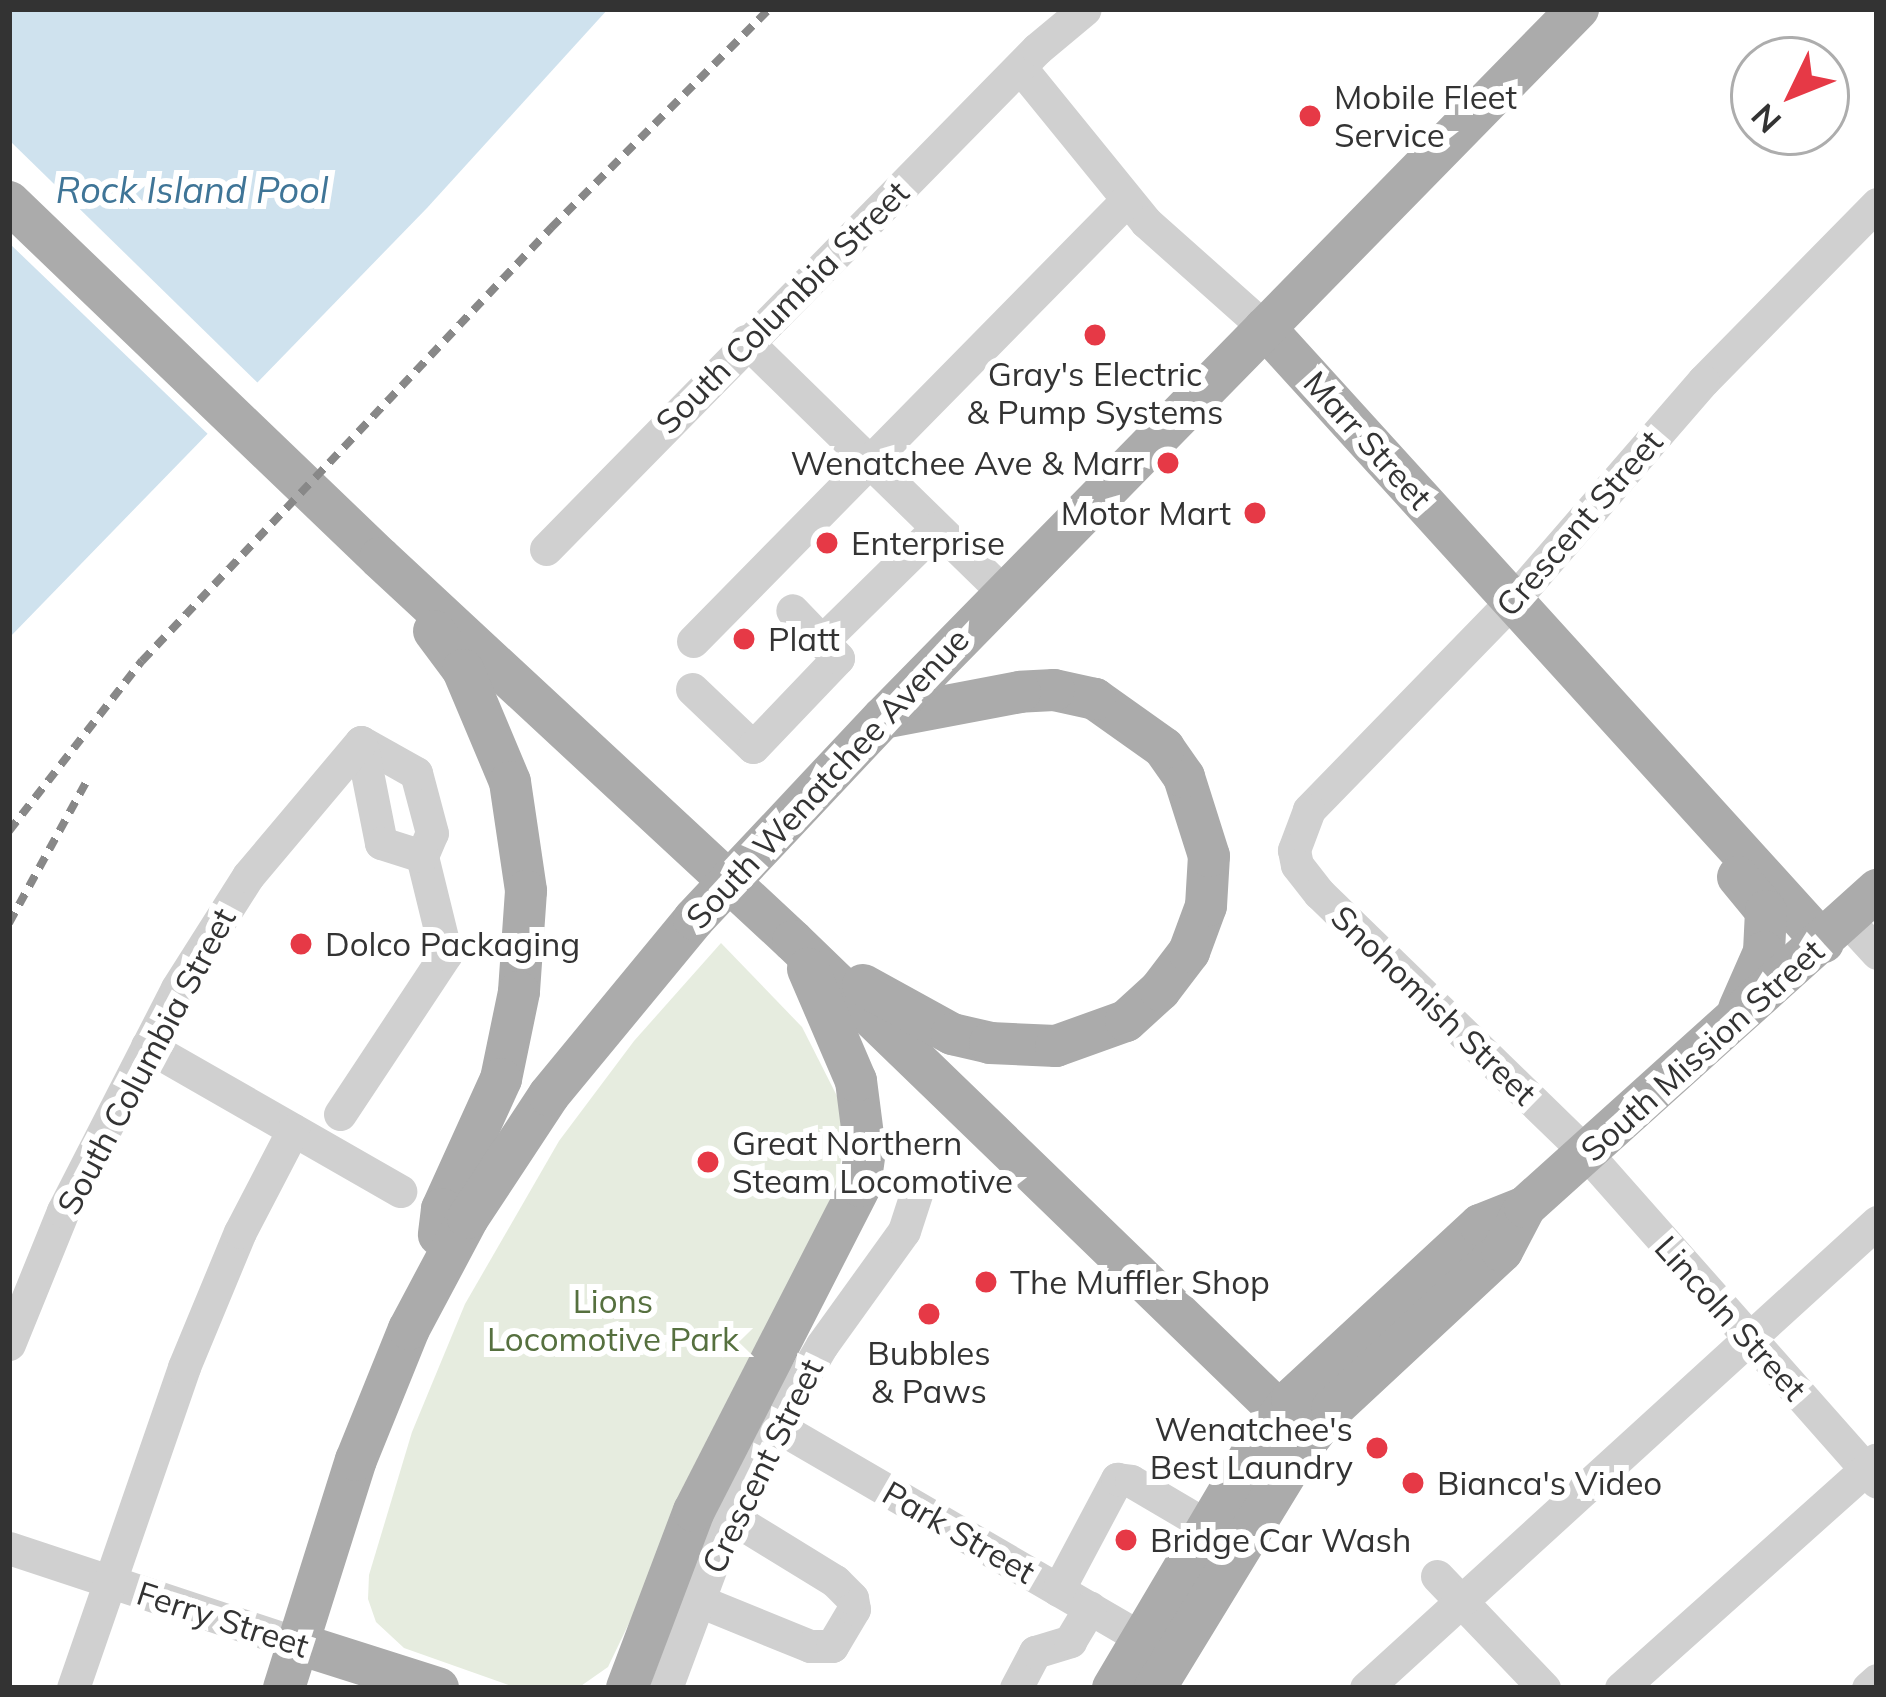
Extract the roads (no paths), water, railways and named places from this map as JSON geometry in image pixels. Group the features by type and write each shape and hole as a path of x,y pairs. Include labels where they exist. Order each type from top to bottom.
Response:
{"main road":[{"name":"South Wenatchee Avenue","path":"284,1688 363,1443 435,1277 506,1158 600,1030 694,919 1003,592 1578,9"},
{"path":"9,202 380,558 793,941 1295,1425"},
{"name":"Marr Street","path":"1265,328 1709,820 1849,917"},
{"path":"380,558 463,670 510,782 526,891 519,992 502,1079 442,1209 435,1277"},
{"path":"793,941 952,1034 1014,1045 1056,1046 1126,1022 1190,952 1206,906 1209,856 1198,811 1164,748 1132,722 1095,699 1054,690 883,718"},
{"name":"Marr Street","path":"1709,820 1710,843 1766,911 1764,952 1734,1021"},
{"name":"South Mission Street","path":"1113,1688 1209,1527 1295,1425 1361,1380 1502,1251 1525,1207 1849,917"},
{"path":"627,1688 694,1511 860,1186 865,1151 856,1081 824,998 793,941"},
{"name":"South Mission Street","path":"1155,1688 1295,1425"},
{"name":"Ferry Street","path":"299,1645 439,1688"}],"street":[{"name":"South Columbia Street","path":"546,549 746,340 1020,67 1085,9"},
{"name":"Marr Street","path":"1020,67 1167,243 1265,328"},
{"path":"693,641 1127,200"},
{"name":"Crescent Street","path":"1294,850 1309,810 1513,600 1703,381 1877,205"},
{"path":"746,340 1003,592"},
{"path":"822,641 937,528"},
{"path":"692,689 753,747 838,658 792,610"},
{"name":"South Columbia Street","path":"9,1344 63,1211 147,1046 248,876 361,742"},
{"path":"361,742 381,843 422,856"},
{"path":"340,1114 446,954 422,856 432,832 416,772 361,742"},
{"name":"Snohomish Street","path":"1294,850 1297,865 1319,893 1586,1154"},
{"name":"Marr Street","path":"1849,917 1877,953"},
{"path":"147,1046 400,1191"},
{"path":"74,1688 150,1454 212,1296 293,1130"},
{"name":"Lincoln Street","path":"1586,1154 1873,1470"},
{"name":"Crescent Street","path":"666,1688 730,1517 775,1425 822,1345 904,1231 916,1194"},
{"path":"1366,1688 1877,1222"},
{"name":"Park Street","path":"775,1425 1143,1639"},
{"path":"1621,1688 1873,1470"},
{"path":"1058,1590 1117,1479 1131,1481 1209,1527"},
{"path":"694,1609 810,1646 832,1646 854,1610 852,1598 835,1581 730,1517"},
{"name":"Ferry Street","path":"9,1549 299,1645"},
{"path":"1437,1576 1544,1688"},
{"path":"1016,1688 1035,1652 1070,1641 1090,1608"},
{"path":"1868,1688 1877,1680"}],"water":[{"name":"Rock Island Pool","path":"9,9 608,9 427,208 9,638"}],"railway":[{"path":"9,831 142,661 551,228 769,9"},
{"path":"9,923 88,779"}],"place":[{"name":"Mobile Fleet Service","path":"1310,116"},
{"name":"Gray's Electric & Pump Systems","path":"1095,335"},
{"name":"Wenatchee Ave & Marr","path":"1168,463"},
{"name":"Motor Mart","path":"1255,513"},
{"name":"Enterprise","path":"827,543"},
{"name":"Platt","path":"744,639"},
{"name":"Dolco Packaging","path":"301,944"},
{"name":"Great Northern Steam Locomotive","path":"708,1162"},
{"name":"The Muffler Shop","path":"986,1282"},
{"name":"Bubbles & Paws","path":"929,1314"},
{"name":"Wenatchee's Best Laundry","path":"1377,1448"},
{"name":"Bianca's Video","path":"1413,1483"},
{"name":"Bridge Car Wash","path":"1126,1540"}],"park label":[{"name":"Lions Locomotive Park","path":"613,1320"}]}
